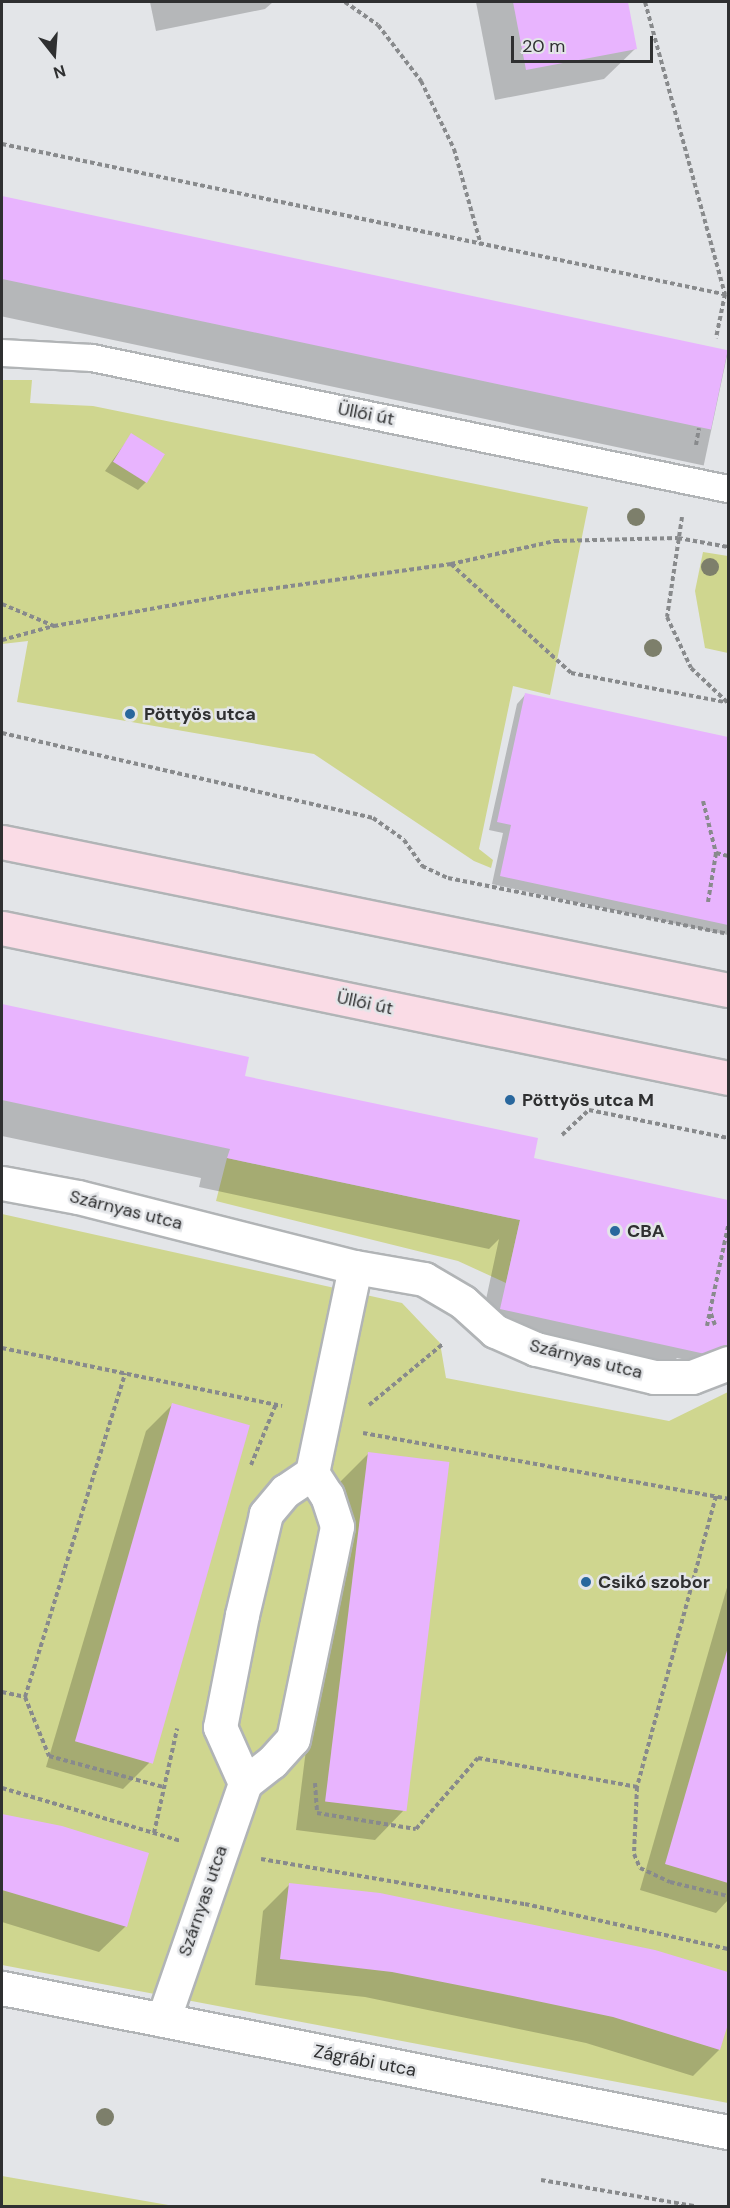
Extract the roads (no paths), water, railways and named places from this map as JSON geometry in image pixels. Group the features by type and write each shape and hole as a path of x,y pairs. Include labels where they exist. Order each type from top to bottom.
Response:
{"main road":[{"path":"2,842 729,990"},
{"name":"Üllői út","path":"2,928 729,1078"}],"street":[{"name":"Szárnyas utca","path":"2,1183 78,1197 355,1267 423,1279 463,1302 495,1331 536,1349 654,1377 692,1377 729,1363"},
{"path":"312,1473 327,1496 337,1526 293,1739 272,1762 245,1783 220,1727 242,1615 266,1514 285,1491 312,1473 355,1267"},
{"name":"Szárnyas utca","path":"163,2020 219,1852 245,1783"},
{"name":"Zágrábi utca","path":"2,1988 729,2133"}],"lane":[{"name":"Üllői út","path":"2,352 92,358 729,489"}],"place":[{"name":"Pöttyös utca","path":"130,714"},
{"name":"Pöttyös utca M","path":"510,1100"},
{"name":"CBA","path":"615,1231"},
{"name":"Csikó szobor","path":"586,1582"}]}
